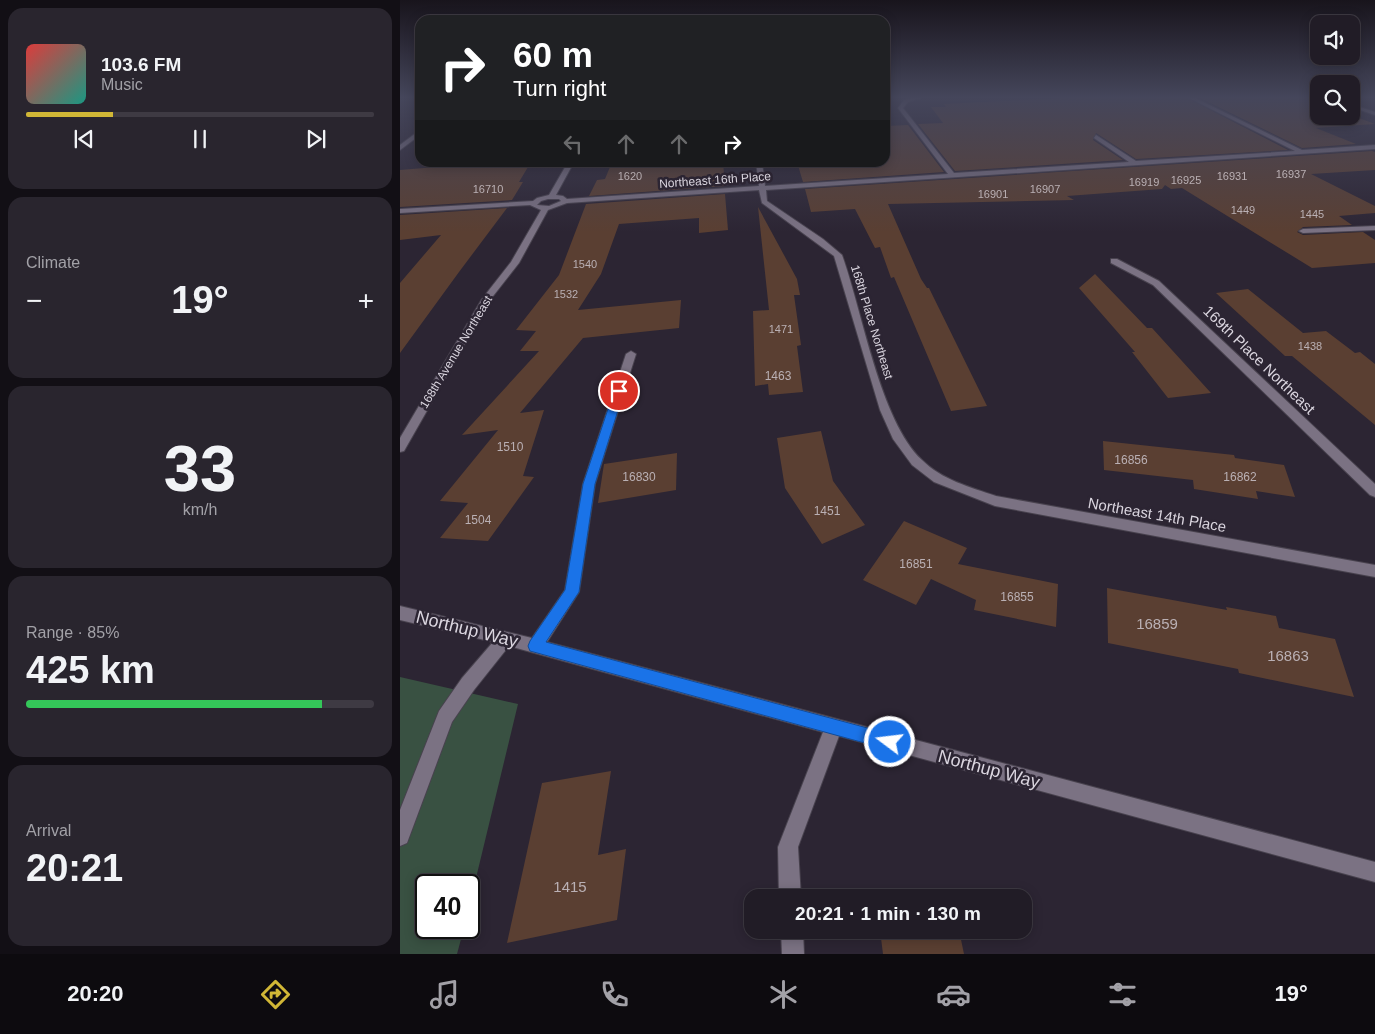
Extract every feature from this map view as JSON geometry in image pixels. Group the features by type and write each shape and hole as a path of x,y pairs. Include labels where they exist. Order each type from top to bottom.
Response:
{"street":[{"path":"927,143 952,175"},
{"path":"1104,143 1135,163"},
{"path":"1283,143 1302,152"},
{"name":"Northeast 16th Place","path":"565,201 1375,147"},
{"path":"552,196 568,167"},
{"name":"168th Place Northeast","path":"760,167 764,202 777,214 827,244 838,255 893,431 916,460 937,478"},
{"path":"400,211 534,203 552,196 564,198 565,201 546,208 535,206 534,203"},
{"name":"168th Avenue Northeast","path":"400,448 486,299 515,263 546,208"},
{"path":"1303,231 1375,228"},
{"name":"169th Place Northeast","path":"1114,262 1156,283 1375,492"},
{"path":"535,646 572,592 589,484 631,354"},
{"name":"Northeast 14th Place","path":"937,478 995,501 1375,570"},
{"name":"Northup Way","path":"400,612 506,638 1375,872"},
{"path":"400,836 445,717 468,684 506,638"},
{"path":"790,889 788,847 834,727"},
{"path":"793,939 794,954"}],"green space":[{"path":"400,677 518,704 477,874 415,874 415,939 461,939 457,954 400,954"}],"building":[{"path":"890,143 921,143 944,172 803,182 798,167 890,167"},
{"path":"933,143 1097,143 1123,160 955,171"},
{"path":"1111,143 1273,143 1288,150 1136,159"},
{"path":"1291,143 1352,143 1356,144 1302,148"},
{"path":"1375,152 1375,170 1311,174 1375,206 1375,213 1339,216 1352,225 1303,227 1297,232 1303,235 1363,232 1375,240 1375,263 1312,268 1182,188 1171,189 1165,185 1162,189 1067,196 1074,200 888,204 921,279 929,288 987,406 951,411 894,277 891,278 880,247 875,248 855,209 811,212 805,189"},
{"path":"436,167 528,167 519,182 523,182 512,200 400,207 400,170"},
{"path":"610,167 723,167 725,186 589,196 597,180 605,179"},
{"path":"725,194 728,230 699,233 699,218 619,224 601,274 578,310 681,300 679,328 583,338 520,413 544,410 523,476 534,477 488,541 440,538 468,503 440,501 498,430 462,435 539,351 520,351 536,331 516,330 559,275 586,204"},
{"path":"758,207 797,279 800,295 794,295 801,345 797,346 803,392 769,395 768,384 755,386 753,311 769,310"},
{"path":"507,208 400,353 400,283 441,235 400,240 400,215"},
{"path":"1095,274 1147,328 1152,328 1211,393 1168,398 1132,352 1135,352 1079,288"},
{"path":"1248,289 1303,333 1326,331 1355,353 1360,352 1375,364 1375,425 1292,356 1285,356 1216,293"},
{"path":"821,431 833,481 865,525 822,544 785,488 777,438"},
{"path":"1103,441 1234,455 1235,458 1284,465 1295,497 1256,491 1258,499 1194,489 1193,480 1104,470"},
{"path":"677,453 676,490 598,503 604,464"},
{"path":"904,521 967,548 958,564 1058,584 1056,627 974,610 976,600 931,579 916,605 863,580"},
{"path":"1107,588 1227,610 1226,607 1276,616 1279,628 1335,639 1354,697 1239,673 1238,669 1108,643"},
{"path":"611,771 598,855 626,849 617,920 507,943 542,783"},
{"path":"881,939 961,939 964,954 883,954"}],"route":[{"path":"619,391 589,484 572,592 535,646 890,742"}]}
